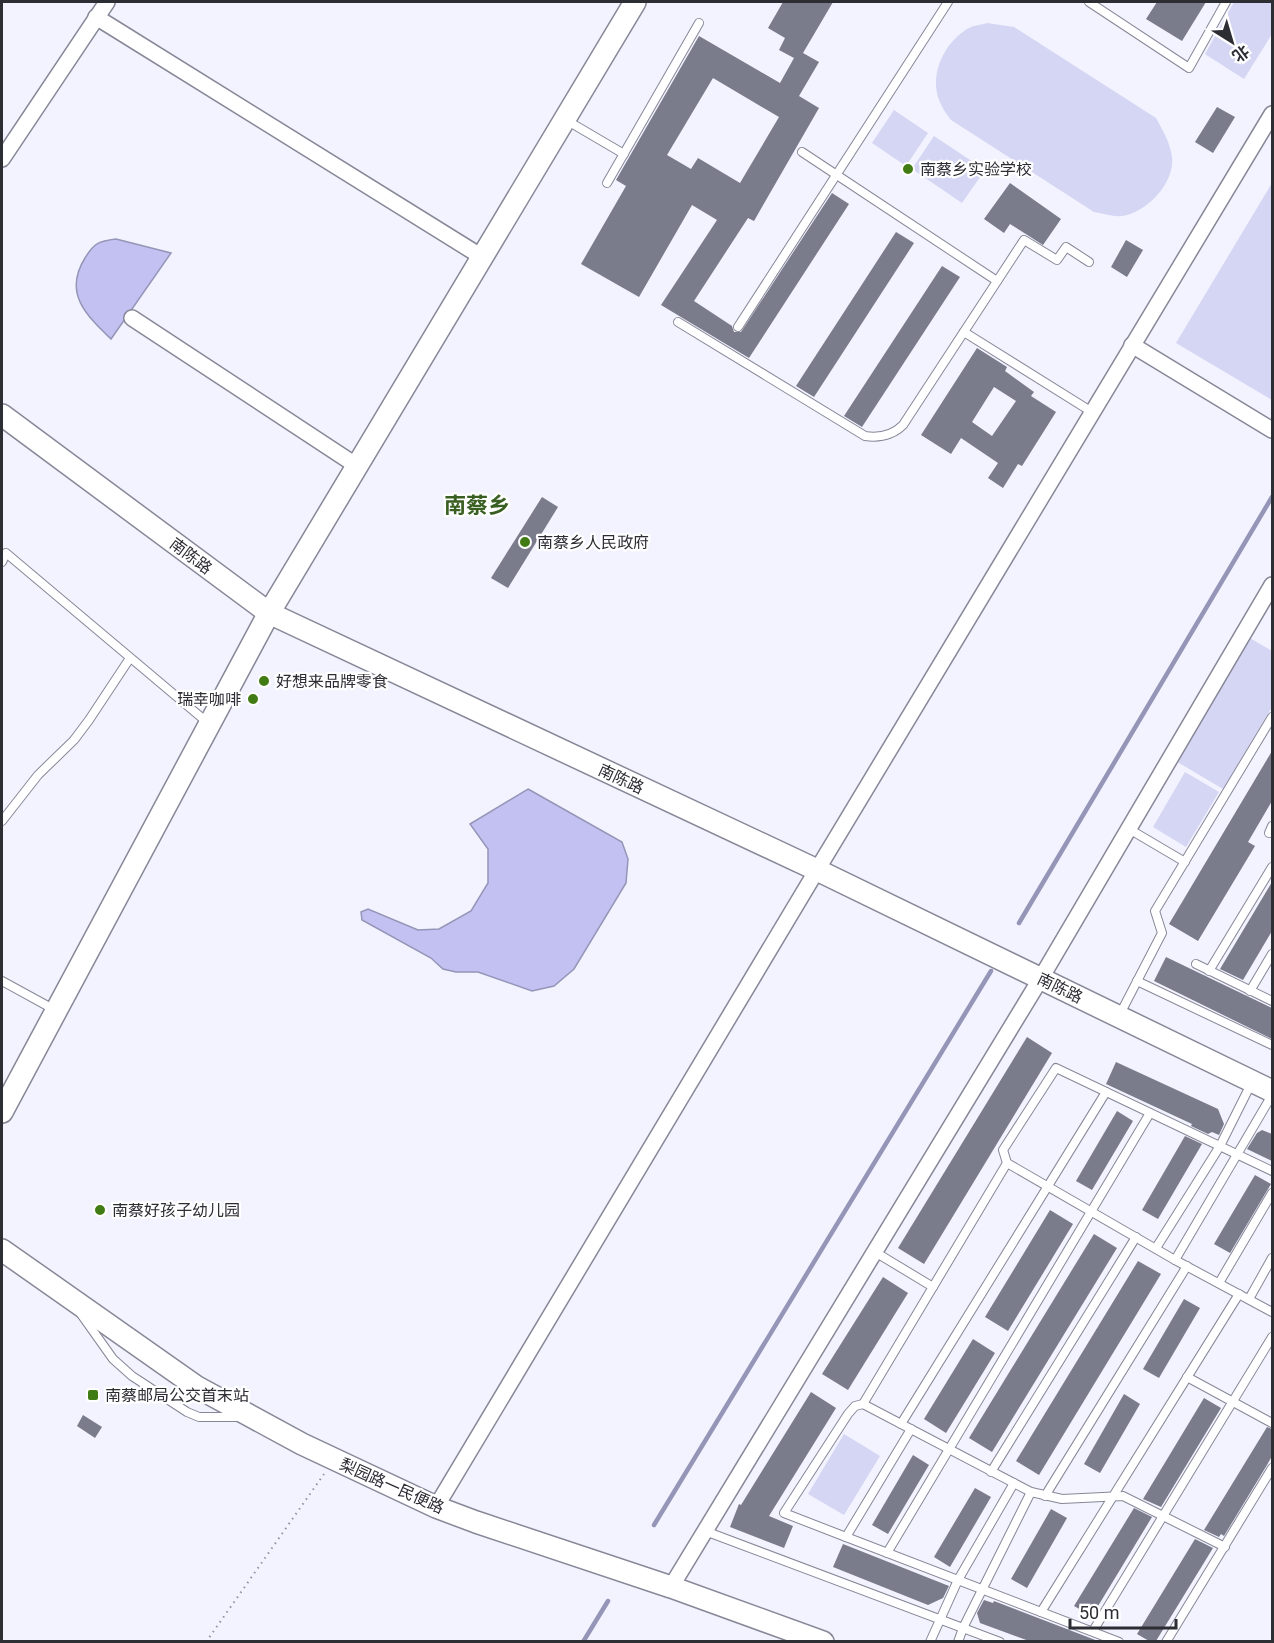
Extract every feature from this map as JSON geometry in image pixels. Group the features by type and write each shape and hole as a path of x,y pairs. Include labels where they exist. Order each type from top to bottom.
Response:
{"street":[{"path":"2,159 107,2"},
{"path":"2,1112 269,613 635,2"},
{"path":"96,17 482,257"},
{"path":"436,1507 1272,114"},
{"path":"132,318 357,466"},
{"path":"1132,345 1272,430"},
{"name":"南陈路","path":"2,415 269,613 817,870 1252,1081 1272,1093"},
{"path":"671,1587 1041,978 1272,585"},
{"name":"梨园路一民便路","path":"2,1250 196,1387 334,1460 436,1507 476,1522 823,1641"}],"lane":[{"path":"738,327 948,2"},
{"path":"1089,2 1189,68 1226,2"},
{"path":"607,183 699,23"},
{"path":"564,119 624,154"},
{"path":"802,152 997,281"},
{"path":"678,322 866,436 873,437 890,434 903,425 1024,240 1057,260 1066,247 1089,262"},
{"path":"964,332 1092,412"},
{"path":"2,562 6,553 210,724"},
{"path":"2,821 38,775 74,740 130,658"},
{"path":"1119,1016 1162,933 1155,911 1272,717"},
{"path":"1129,828 1185,862"},
{"path":"1209,971 1272,867"},
{"path":"1250,991 1272,954"},
{"path":"1196,964 1272,1002"},
{"path":"2,981 56,1011"},
{"path":"1137,981 1272,1045"},
{"path":"1272,1171 1056,1068 1003,1150 1007,1163 1175,1260 1272,1311"},
{"path":"1156,1248 1220,1146 1252,1081"},
{"path":"901,1424 1106,1092"},
{"path":"1175,1260 1272,1093"},
{"path":"887,1553 1150,1113"},
{"path":"1007,1163 862,1404 855,1406 848,1414 784,1513 1119,1641"},
{"path":"1219,1283 1272,1193"},
{"path":"991,1472 1136,1237"},
{"path":"875,1252 933,1287"},
{"path":"1249,1299 1272,1258"},
{"path":"1046,1496 1186,1266"},
{"path":"1041,1612 1239,1294"},
{"path":"67,1296 114,1359 132,1376 187,1412 199,1417 251,1417"},
{"path":"1093,1631 1272,1336"},
{"path":"1187,1377 1272,1423"},
{"path":"862,1404 1031,1492 1062,1499 1123,1496 1226,1546"},
{"path":"846,1537 911,1429"},
{"path":"1166,1641 1272,1468"},
{"path":"930,1641 958,1580 1014,1483"},
{"path":"958,1641 1031,1492"},
{"path":"705,1531 1000,1641"}],"path":[{"path":"206,1641 334,1460"}],"shaded area":[{"path":"1234,2 1272,2 1272,34 1244,79 1205,54"},
{"path":"987,23 1014,27 1156,118 1170,146 1172,157 1169,177 1158,195 1141,209 1122,216 1094,212 951,120 941,105 936,90 941,59 960,34 971,27"},
{"path":"894,110 928,133 906,166 872,143"},
{"path":"934,136 985,170 962,203 912,169"},
{"path":"1272,183 1272,400 1176,343"},
{"path":"116,239 171,253 111,339 93,321 80,303 76,282 79,271 91,249 101,242"},
{"path":"1248,637 1272,651 1272,707 1223,789 1174,760"},
{"path":"1185,772 1219,792 1186,847 1153,827"},
{"path":"528,789 622,842 628,859 626,883 574,969 554,986 532,991 478,972 456,972 443,969 431,958 362,920 361,912 368,909 418,930 439,929 471,911 488,883 488,849 470,824"},
{"path":"844,1434 880,1456 844,1515 808,1494"}],"building":[{"path":"783,2 833,2 803,53 819,62 799,96 819,108 754,221 748,218 694,301 732,326 734,332 741,332 832,193 849,204 749,358 661,305 717,220 692,205 639,297 581,264 626,186 616,180 699,36 780,83 794,58 779,50 785,38 768,28","holes":["713,78 779,117 740,183 698,158 691,169 667,155"]},
{"path":"1157,2 1206,2 1182,41 1146,19"},
{"path":"1217,107 1235,117 1213,153 1195,142"},
{"path":"1010,183 1061,219 1043,245 1010,224 1004,233 984,219"},
{"path":"896,232 914,243 814,397 796,386"},
{"path":"1126,240 1143,250 1127,277 1111,267"},
{"path":"942,266 960,277 862,427 844,416"},
{"path":"977,348 1007,367 1005,371 1034,392 1031,396 1056,412 1022,466 1018,464 1003,488 988,478 998,463 961,438 951,454 921,435","holes":["994,387 1016,401 992,436 972,422"]},
{"name":"南蔡乡人民政府","path":"542,497 558,507 508,588 491,578"},
{"path":"1272,751 1272,801 1248,842 1255,846 1198,941 1169,924"},
{"path":"1272,882 1272,931 1243,980 1220,969"},
{"path":"1166,957 1272,1008 1272,1039 1154,981"},
{"path":"1027,1037 1052,1053 924,1264 898,1248"},
{"path":"1116,1062 1218,1109 1224,1124 1219,1135 1212,1132 1208,1134 1191,1126 1192,1124 1106,1084"},
{"path":"1117,1111 1133,1121 1092,1190 1076,1181"},
{"path":"1262,1130 1272,1134 1272,1161 1247,1149 1257,1133"},
{"path":"1185,1136 1202,1144 1158,1219 1142,1210"},
{"path":"1255,1175 1271,1184 1230,1253 1214,1244"},
{"path":"1050,1210 1073,1224 1008,1331 985,1317"},
{"path":"1094,1234 1117,1248 992,1452 969,1438"},
{"path":"1138,1261 1161,1274 1039,1475 1016,1461"},
{"path":"883,1277 908,1293 848,1390 822,1374"},
{"path":"1184,1299 1200,1308 1159,1378 1143,1369"},
{"path":"973,1339 995,1353 946,1433 924,1419"},
{"path":"811,1392 836,1408 769,1516 793,1526 784,1548 730,1527 739,1504 741,1505"},
{"path":"1124,1394 1140,1404 1100,1473 1084,1464"},
{"path":"1204,1398 1221,1408 1161,1507 1143,1499"},
{"path":"83,1415 102,1427 95,1438 77,1426"},
{"path":"1267,1427 1272,1429 1272,1456 1224,1536 1221,1534 1219,1537 1204,1530"},
{"path":"913,1455 929,1465 888,1534 872,1525"},
{"path":"975,1488 991,1497 950,1567 934,1557"},
{"path":"1134,1508 1152,1517 1092,1616 1074,1606"},
{"path":"1051,1509 1067,1518 1027,1588 1011,1579"},
{"path":"1195,1539 1213,1548 1156,1641 1149,1641 1137,1634"},
{"path":"843,1544 949,1586 943,1598 928,1605 833,1567"},
{"path":"984,1600 993,1603 994,1601 1098,1641 1029,1641 980,1623 977,1613"}],"waterway":[{"path":"1019,923 1272,497"},
{"path":"654,1525 991,971"},
{"path":"583,1642 608,1601"}],"place":[{"name":"南蔡乡实验学校","path":"908,169"},
{"name":"南蔡乡人民政府","path":"525,542"},
{"name":"好想来品牌零食","path":"264,681"},
{"name":"瑞幸咖啡","path":"253,699"},
{"name":"南蔡好孩子幼儿园","path":"100,1210"},
{"name":"南蔡邮局公交首末站","path":"93,1395"}],"district":[{"name":"南蔡乡","path":"477,505"}]}
